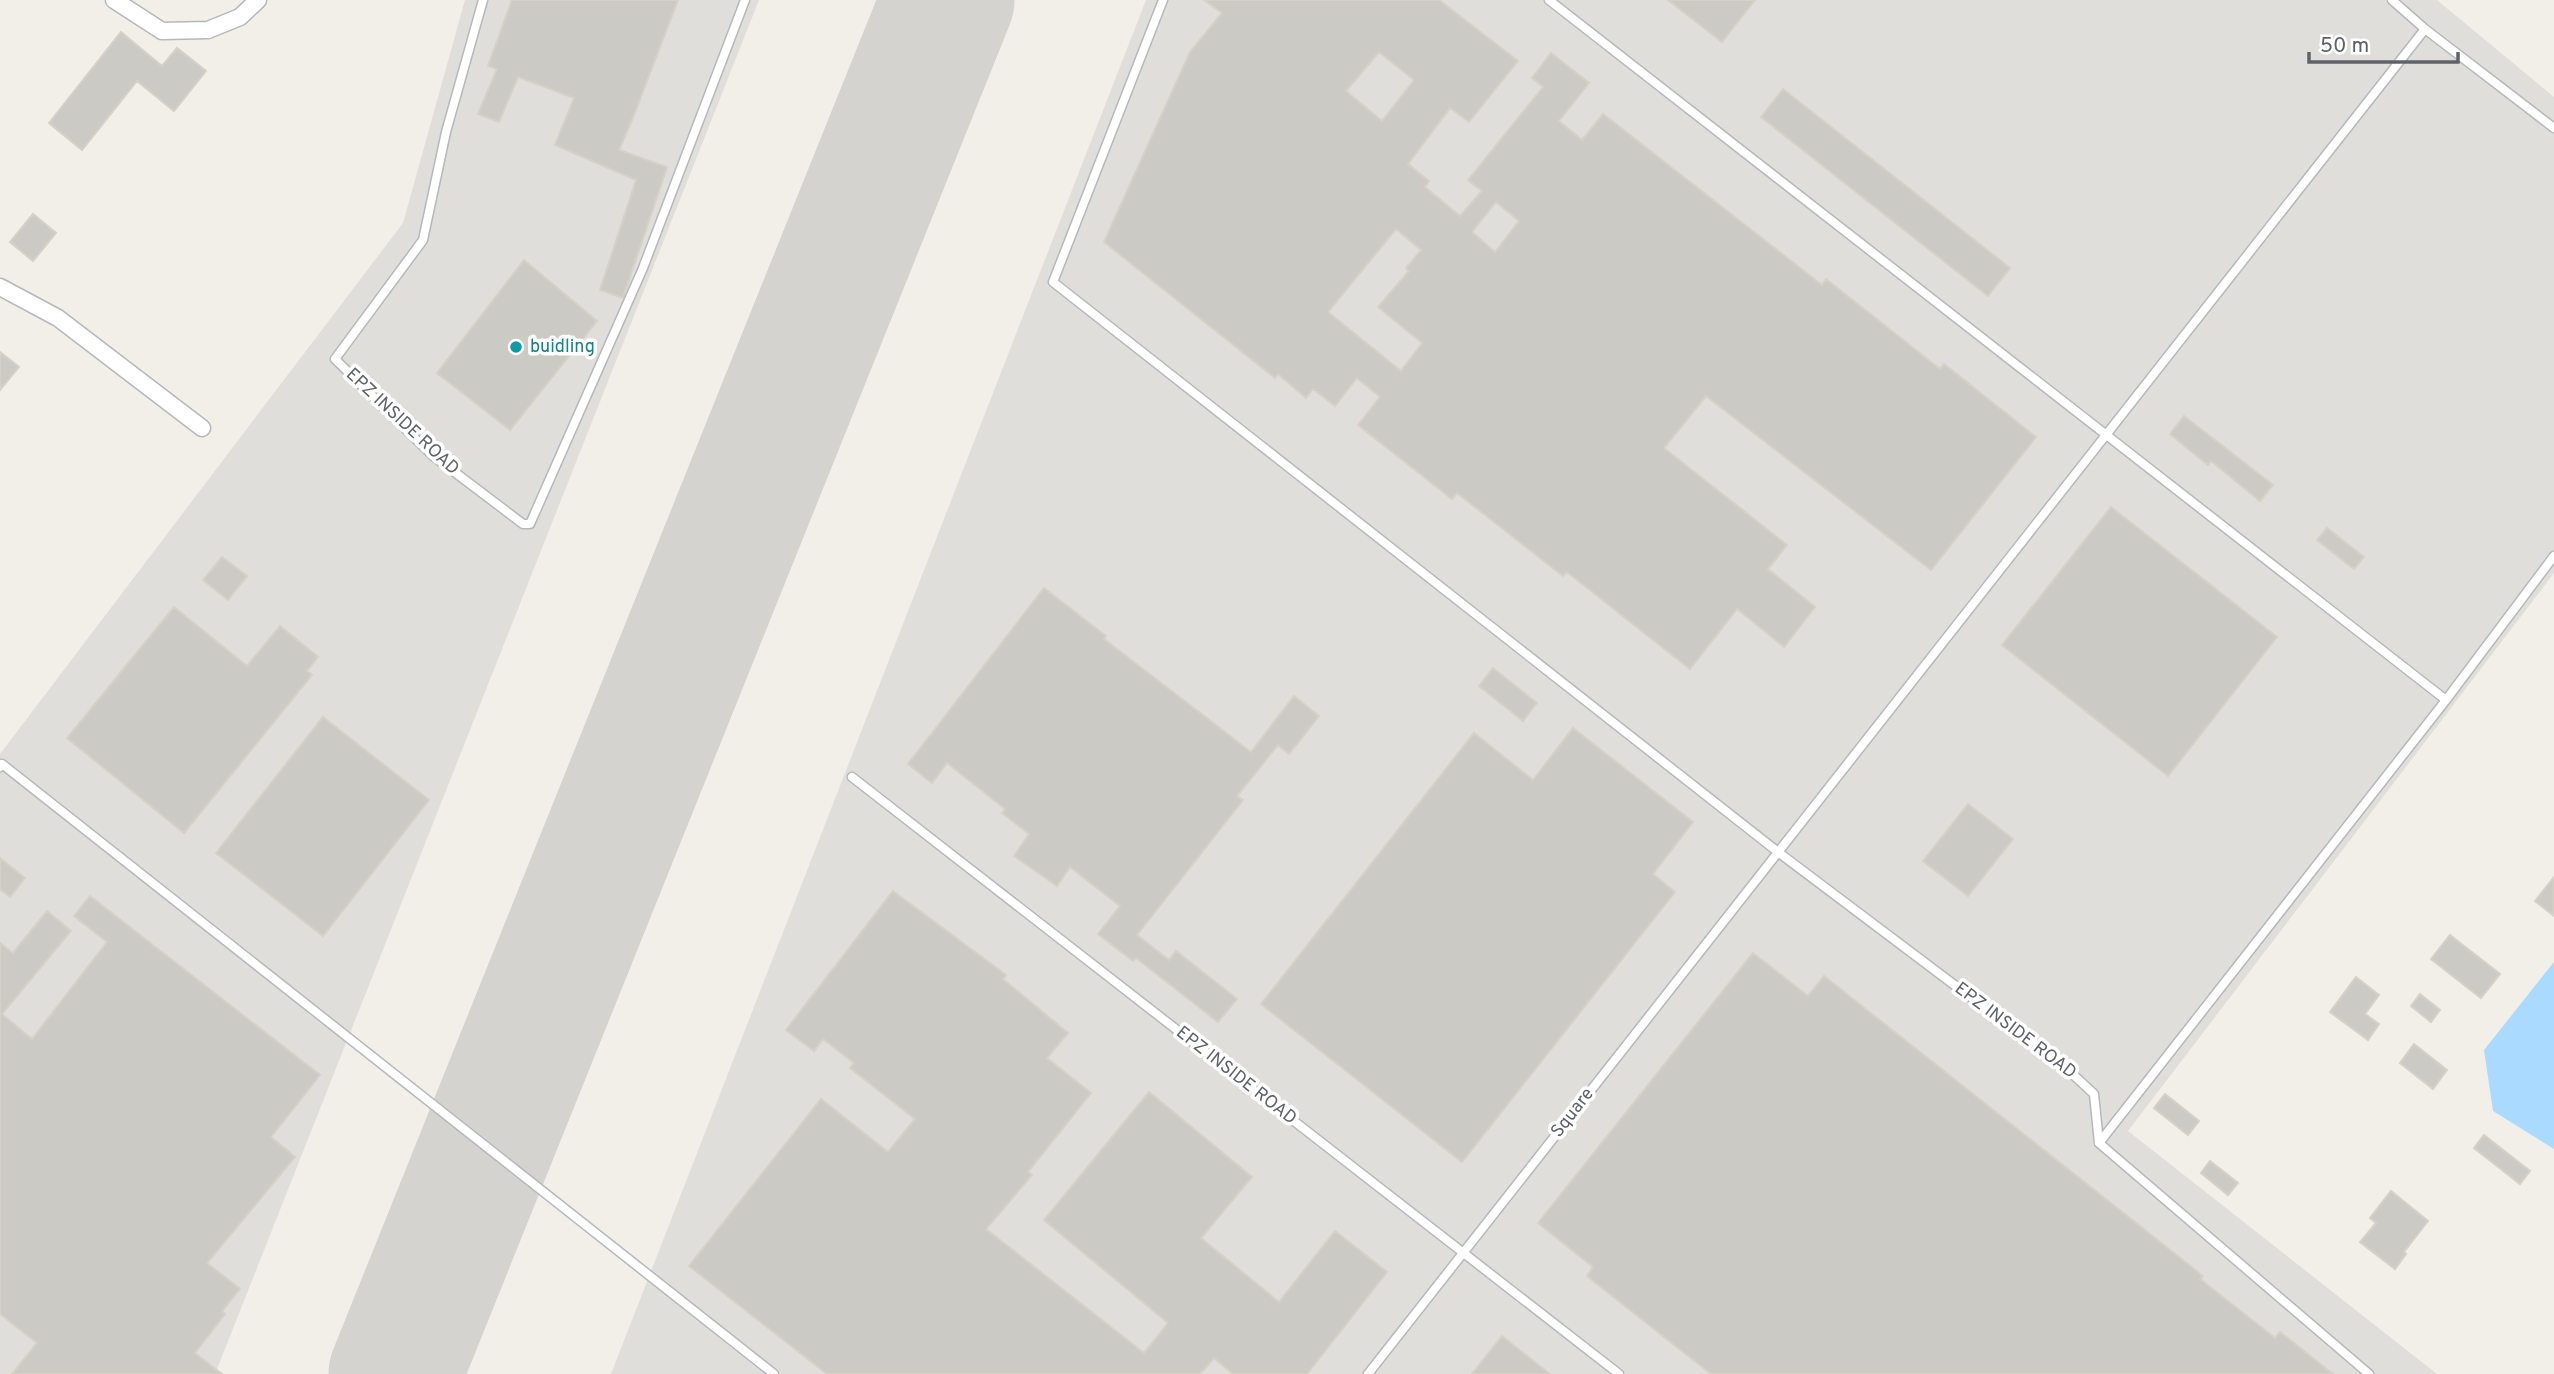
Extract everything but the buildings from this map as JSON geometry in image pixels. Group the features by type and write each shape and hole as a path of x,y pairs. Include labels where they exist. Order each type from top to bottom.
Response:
{"street":[{"path":"114,0 162,31 208,30 240,18 258,0"},
{"path":"0,287 58,317 202,428"}],"lane":[{"name":"EPZ INSIDE ROAD","path":"483,0 446,132 423,240 335,359 432,454 523,524 530,524 643,268 745,0"},
{"name":"EPZ INSIDE ROAD","path":"1164,0 1053,282 1778,852 2052,1055 2094,1094 2099,1143"},
{"path":"1549,0 2446,700"},
{"path":"2392,0 2425,29 2554,128"},
{"name":"Square","path":"1368,1374 2425,29"},
{"path":"2369,1374 2099,1143 2446,700 2554,556"},
{"path":"0,767 2,764 774,1374"},
{"name":"EPZ INSIDE ROAD","path":"852,777 1619,1374"}],"shaded area":[{"path":"465,0 759,0 215,1374 0,1374 0,754 403,223"},
{"path":"1146,0 2437,0 2554,97 2554,573 2128,1131 2437,1374 611,1374"}],"water":[{"path":"2554,962 2554,1149 2493,1111 2484,1050"}],"runway":[{"path":"395,1374 948,0"}],"place":[{"name":"buidling","path":"516,347"}]}
